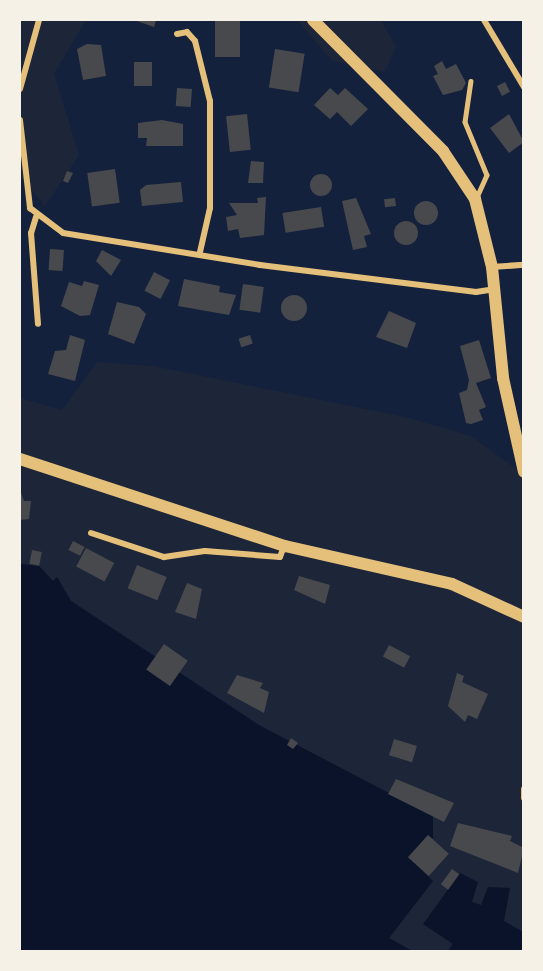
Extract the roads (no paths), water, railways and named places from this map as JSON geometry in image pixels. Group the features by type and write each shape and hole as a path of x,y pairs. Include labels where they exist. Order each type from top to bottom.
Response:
{"main road":[{"path":"313,20 443,151 475,199 492,267 503,378 524,472"},
{"path":"20,459 285,546 452,584 524,617"}],"street":[{"path":"20,90 39,20"},
{"path":"484,20 524,87"},
{"path":"177,34 186,32 195,41 208,88 212,166 200,252"},
{"path":"20,120 26,196 36,217 92,240 200,252 439,288 494,289"},
{"path":"36,217 31,233 38,324"},
{"path":"492,267 524,265"},
{"path":"91,533 165,557 205,551 280,557 285,546"},
{"path":"524,789 524,798"}],"lane":[{"path":"471,81 465,122 487,175 475,199"}]}
